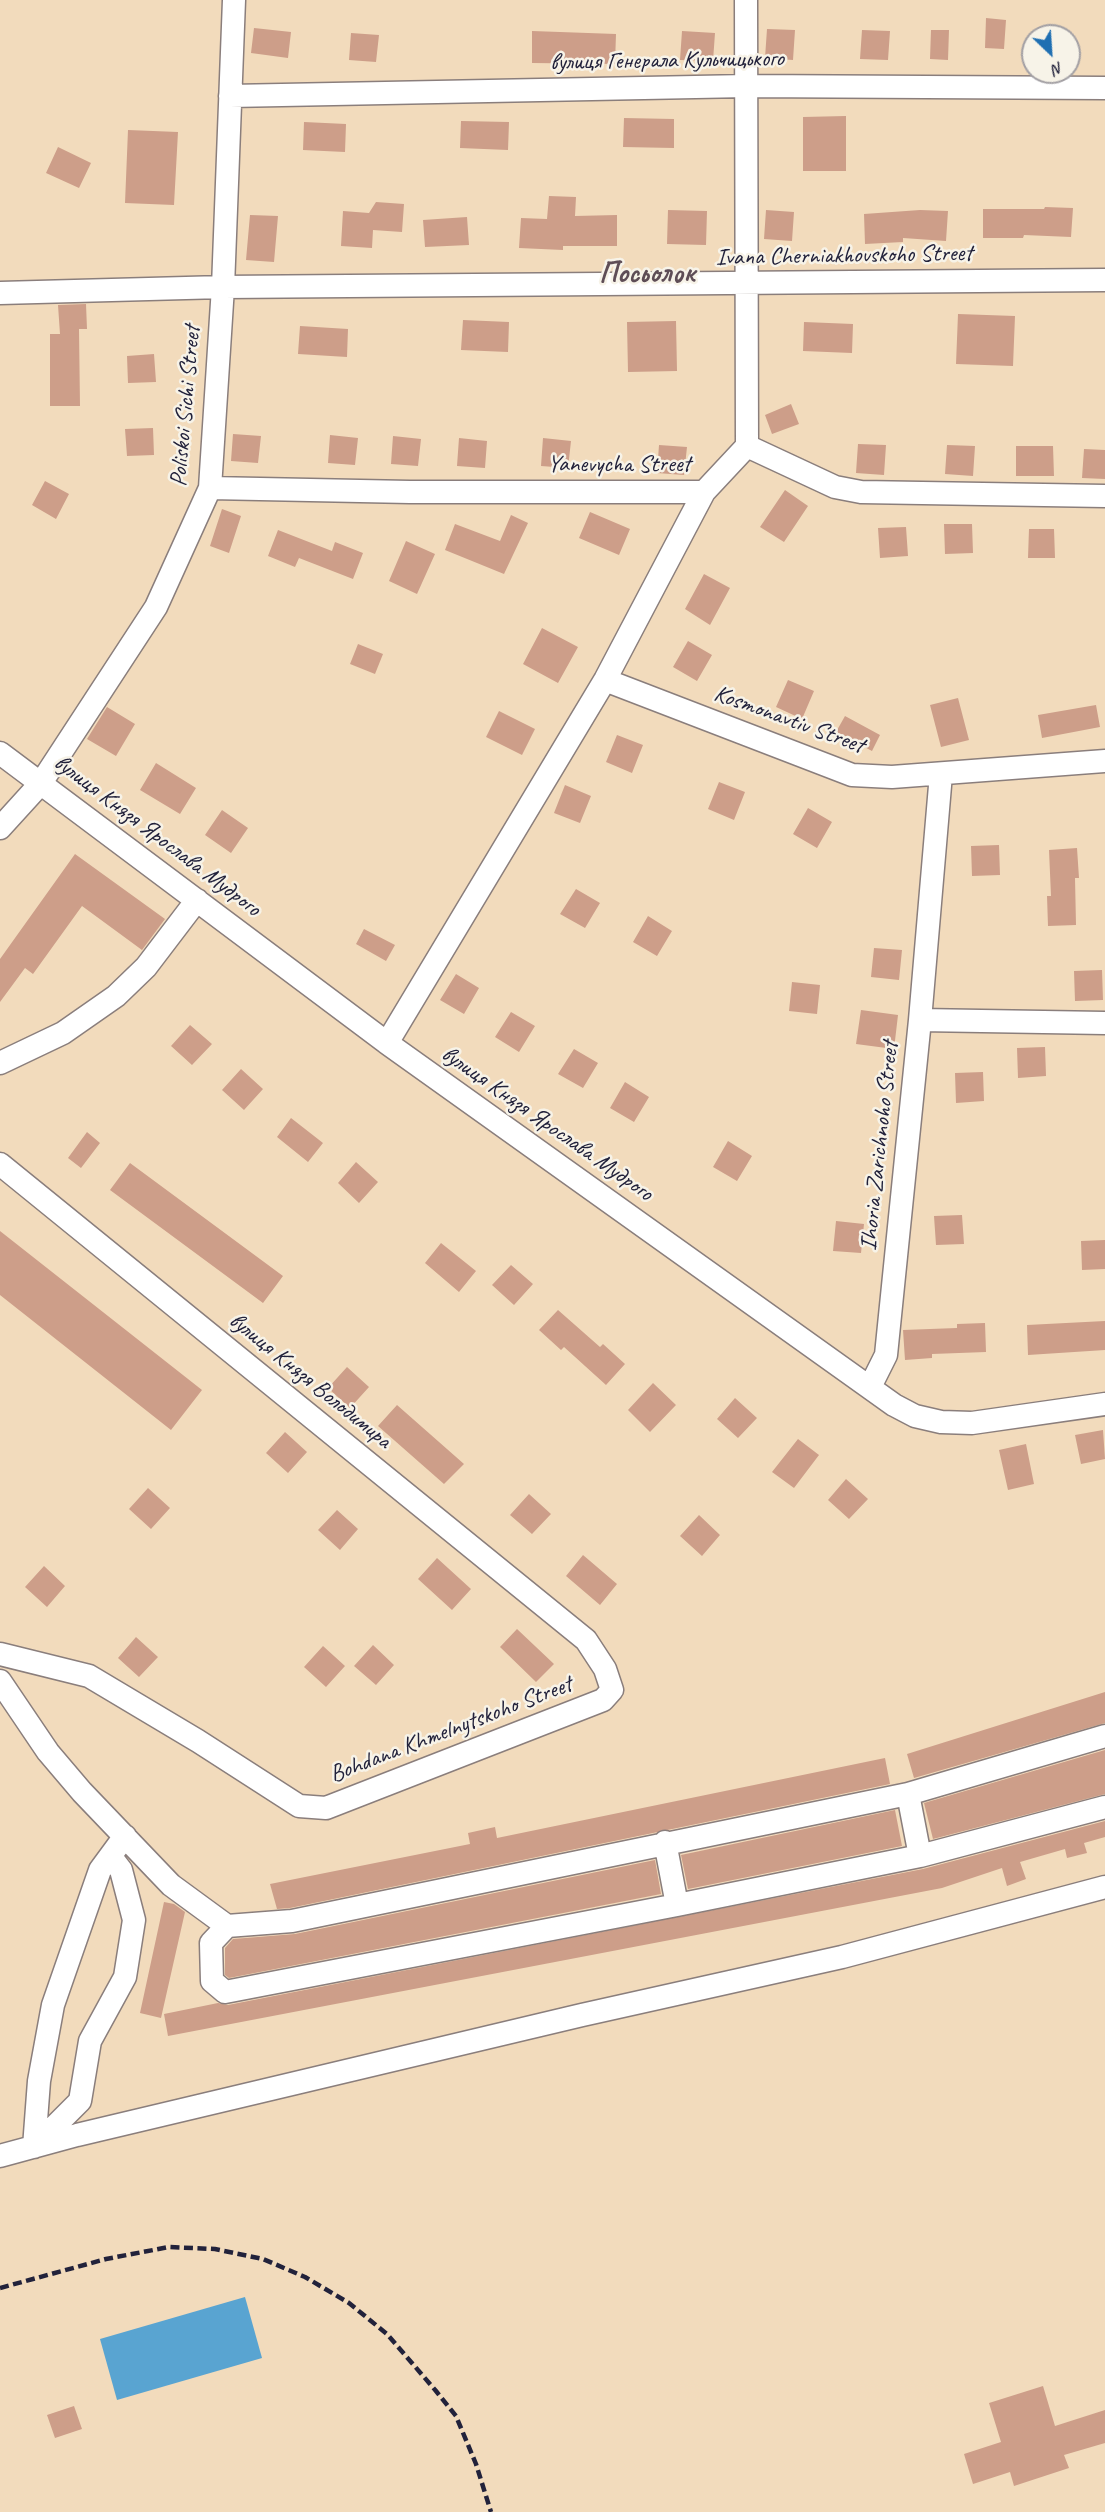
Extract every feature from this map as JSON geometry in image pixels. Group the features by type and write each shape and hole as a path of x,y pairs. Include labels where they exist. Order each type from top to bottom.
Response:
{"street":[{"name":"Poliskoi Sichi Street","path":"0,828 41,783 156,607 210,488 223,287 234,0"},
{"path":"746,0 747,446 835,487 861,492 1105,496"},
{"name":"вулиця Генерала Кульчицького","path":"230,96 747,86 1105,88"},
{"name":"Ivana Cherniakhovskoho Street","path":"0,293 223,287 1105,280"},
{"name":"Yanevycha Street","path":"210,488 410,492 704,492 747,446"},
{"path":"387,1043 605,680 704,492"},
{"name":"Kosmonavtiv Street","path":"605,680 852,776 892,777 1105,761"},
{"name":"вулиця Князя Ярослава Мудрого","path":"0,753 387,1043 894,1405 915,1416 940,1422 972,1423 1105,1404"},
{"path":"920,1020 941,774"},
{"path":"0,1063 63,1033 116,996 146,968 197,900"},
{"name":"Ihoria Zarichnoho Street","path":"870,1387 886,1355 920,1020 1105,1023"},
{"name":"вулиця Князя Володимира","path":"0,1164 586,1640"},
{"name":"Bohdana Khmelnytskoho Street","path":"0,1654 89,1676 198,1741 299,1806 326,1808 603,1700 612,1690 605,1669 586,1640"},
{"path":"0,1681 48,1752 81,1792 171,1885 227,1926 292,1921 665,1842 908,1794 1105,1736"},
{"path":"908,1794 921,1856"},
{"path":"227,1926 211,1943 212,1981 225,1992 921,1856 1105,1807"},
{"path":"34,2147 39,2081 53,2005 100,1870 126,1836"},
{"path":"665,1842 677,1905"},
{"path":"34,2147 80,2101 90,2041 125,1977 134,1920 121,1870 111,1857"},
{"path":"0,2156 582,2015 842,1957 1105,1887"}],"water":[{"path":"245,2297 262,2358 117,2400 100,2339"}],"building":[{"path":"986,18 1006,20 1004,49 985,48"},
{"path":"254,28 291,32 288,58 251,53"},
{"path":"767,29 795,30 793,60 765,58"},
{"path":"862,30 890,31 888,60 860,59"},
{"path":"931,30 949,30 948,60 930,59"},
{"path":"532,31 616,34 615,64 532,63"},
{"path":"682,31 715,33 713,61 680,60"},
{"path":"351,33 379,35 376,62 349,60"},
{"path":"846,116 846,171 803,171 803,117"},
{"path":"624,118 674,119 674,148 623,147"},
{"path":"461,121 509,122 508,150 460,148"},
{"path":"304,122 346,124 345,152 303,150"},
{"path":"128,130 178,132 174,205 125,203"},
{"path":"58,147 91,163 79,188 46,173"},
{"path":"549,196 576,197 575,216 617,215 617,246 563,246 563,250 519,248 521,218 547,219"},
{"path":"376,202 404,204 402,232 373,230 372,248 341,246 343,211 369,213"},
{"path":"1045,207 1073,208 1071,237 1024,235 1023,238 983,238 983,209 1044,209"},
{"path":"668,210 707,211 706,245 667,244"},
{"path":"766,210 794,212 792,241 764,239"},
{"path":"920,210 948,211 946,241 903,238 903,242 865,244 864,214"},
{"path":"250,215 278,216 274,262 246,260"},
{"path":"467,217 469,245 425,247 423,220"},
{"path":"86,304 87,329 79,329 80,406 50,406 50,334 60,334 58,305"},
{"path":"958,314 1015,316 1013,366 956,364"},
{"path":"463,320 509,322 508,352 461,350"},
{"path":"676,321 677,371 628,372 627,322"},
{"path":"804,322 853,324 852,353 803,351"},
{"path":"300,326 348,329 347,357 298,354"},
{"path":"154,354 156,382 128,383 127,356"},
{"path":"791,404 799,424 772,434 765,415"},
{"path":"153,428 154,455 127,456 125,429"},
{"path":"233,434 261,436 258,463 231,461"},
{"path":"330,435 358,438 355,465 328,463"},
{"path":"393,436 421,439 418,466 391,464"},
{"path":"459,438 487,441 485,468 457,466"},
{"path":"543,438 571,441 568,468 541,466"},
{"path":"858,444 886,445 884,475 856,473"},
{"path":"659,445 687,447 684,475 657,473"},
{"path":"947,445 975,446 973,476 945,474"},
{"path":"1016,446 1053,446 1054,476 1016,476"},
{"path":"1084,449 1105,450 1105,479 1082,478"},
{"path":"45,481 69,494 56,519 32,505"},
{"path":"785,490 808,506 784,542 760,527"},
{"path":"222,509 241,516 229,553 210,546"},
{"path":"590,512 630,529 619,555 579,538"},
{"path":"511,515 528,523 504,574 445,550 455,524 500,541"},
{"path":"944,524 972,524 973,553 945,554"},
{"path":"906,527 908,556 880,558 878,528"},
{"path":"1029,529 1054,529 1055,558 1028,558"},
{"path":"278,530 332,551 335,542 363,553 353,579 299,558 295,567 268,556"},
{"path":"406,541 435,554 417,594 389,581"},
{"path":"704,574 730,588 710,625 685,609"},
{"path":"542,628 578,647 558,683 523,664"},
{"path":"688,641 712,655 697,681 673,667"},
{"path":"358,644 383,654 375,674 350,664"},
{"path":"788,680 814,691 802,719 776,707"},
{"path":"958,698 969,740 941,747 930,705"},
{"path":"1096,705 1100,727 1042,738 1038,715"},
{"path":"107,707 135,724 116,756 87,739"},
{"path":"499,711 535,729 522,755 486,737"},
{"path":"845,716 880,735 872,751 836,732"},
{"path":"617,735 643,745 632,773 606,762"},
{"path":"156,763 196,788 180,814 140,790"},
{"path":"719,782 745,792 734,820 708,809"},
{"path":"565,785 591,796 580,823 554,813"},
{"path":"808,808 832,822 817,848 793,834"},
{"path":"222,810 248,828 231,853 205,835"},
{"path":"999,845 1000,875 972,876 971,846"},
{"path":"1077,848 1079,878 1075,878 1076,925 1048,926 1047,896 1051,896 1049,850"},
{"path":"75,854 165,919 142,950 82,906 33,974 25,968 0,1002 0,959"},
{"path":"576,889 600,903 585,928 560,914"},
{"path":"648,916 672,931 657,956 633,942"},
{"path":"364,929 395,945 386,961 356,944"},
{"path":"874,948 902,950 899,980 871,977"},
{"path":"1102,970 1103,1000 1075,1001 1074,971"},
{"path":"456,974 479,988 464,1014 440,1000"},
{"path":"792,982 820,985 817,1014 789,1011"},
{"path":"861,1010 898,1015 894,1049 856,1044"},
{"path":"511,1012 535,1026 519,1052 495,1037"},
{"path":"190,1025 212,1044 192,1065 171,1046"},
{"path":"1045,1047 1046,1076 1018,1078 1017,1048"},
{"path":"574,1049 598,1063 583,1088 558,1074"},
{"path":"241,1069 263,1089 244,1110 222,1090"},
{"path":"983,1072 984,1101 956,1103 955,1073"},
{"path":"625,1082 649,1097 634,1122 610,1108"},
{"path":"291,1118 323,1143 308,1162 277,1137"},
{"path":"87,1132 100,1143 81,1168 68,1158"},
{"path":"728,1141 752,1156 737,1181 713,1167"},
{"path":"356,1162 378,1182 359,1203 338,1183"},
{"path":"130,1163 283,1276 263,1303 110,1190"},
{"path":"962,1215 964,1244 936,1245 934,1216"},
{"path":"836,1221 864,1224 861,1253 833,1251"},
{"path":"0,1231 202,1390 171,1430 0,1295"},
{"path":"1105,1240 1105,1269 1082,1270 1081,1241"},
{"path":"441,1243 476,1271 459,1292 425,1263"},
{"path":"511,1265 533,1284 514,1305 492,1285"},
{"path":"558,1310 600,1347 603,1344 625,1364 606,1385 564,1347 561,1350 539,1330"},
{"path":"1105,1321 1105,1350 1028,1355 1027,1325"},
{"path":"985,1323 986,1352 932,1354 932,1358 905,1360 903,1330 957,1328 957,1324"},
{"path":"347,1367 369,1387 350,1408 328,1388"},
{"path":"653,1383 676,1405 650,1432 628,1410"},
{"path":"735,1398 757,1418 738,1438 717,1419"},
{"path":"397,1405 464,1464 444,1484 378,1426"},
{"path":"1103,1430 1105,1459 1081,1464 1075,1435"},
{"path":"285,1432 307,1452 288,1473 266,1453"},
{"path":"798,1439 819,1455 794,1488 772,1472"},
{"path":"1026,1444 1034,1484 1008,1490 999,1450"},
{"path":"846,1479 868,1499 849,1519 828,1500"},
{"path":"148,1488 170,1508 151,1529 129,1509"},
{"path":"529,1494 551,1514 532,1534 510,1515"},
{"path":"337,1510 358,1529 340,1550 318,1530"},
{"path":"699,1515 720,1535 702,1556 680,1536"},
{"path":"583,1555 617,1584 600,1605 566,1576"},
{"path":"437,1558 471,1589 452,1610 418,1579"},
{"path":"44,1566 65,1586 47,1607 25,1587"},
{"path":"517,1629 554,1664 536,1682 500,1647"},
{"path":"136,1637 158,1657 139,1677 118,1658"},
{"path":"373,1645 394,1665 376,1685 354,1666"},
{"path":"323,1646 345,1666 326,1687 304,1667"},
{"path":"1105,1692 1105,1723 914,1778 907,1754"},
{"path":"1105,1750 1105,1794 933,1839 924,1803"},
{"path":"885,1758 890,1784 290,1908 277,1909 270,1884 470,1844 468,1833 495,1827 497,1838"},
{"path":"895,1810 902,1846 688,1889 681,1855"},
{"path":"1105,1821 1105,1837 1084,1843 1087,1853 1067,1858 1065,1849 1020,1862 1026,1879 1007,1886 1002,1868 942,1888 168,2036 164,2014 218,2003 228,2005 923,1869"},
{"path":"655,1860 661,1894 229,1978 225,1975 225,1948 233,1939 295,1934"},
{"path":"164,1902 174,1904 185,1912 161,2018 140,2013"},
{"path":"1043,2386 1055,2426 1105,2410 1105,2443 1064,2455 1069,2468 1014,2486 1010,2472 973,2484 964,2454 1001,2442 989,2403"},
{"path":"74,2406 82,2429 55,2438 47,2415"}],"railway":[{"path":"0,2288 106,2259 169,2247 215,2249 263,2259 305,2277 349,2303 387,2334 456,2416 476,2464 491,2512"}],"district":[{"name":"Посьолок","path":"647,274"}]}
